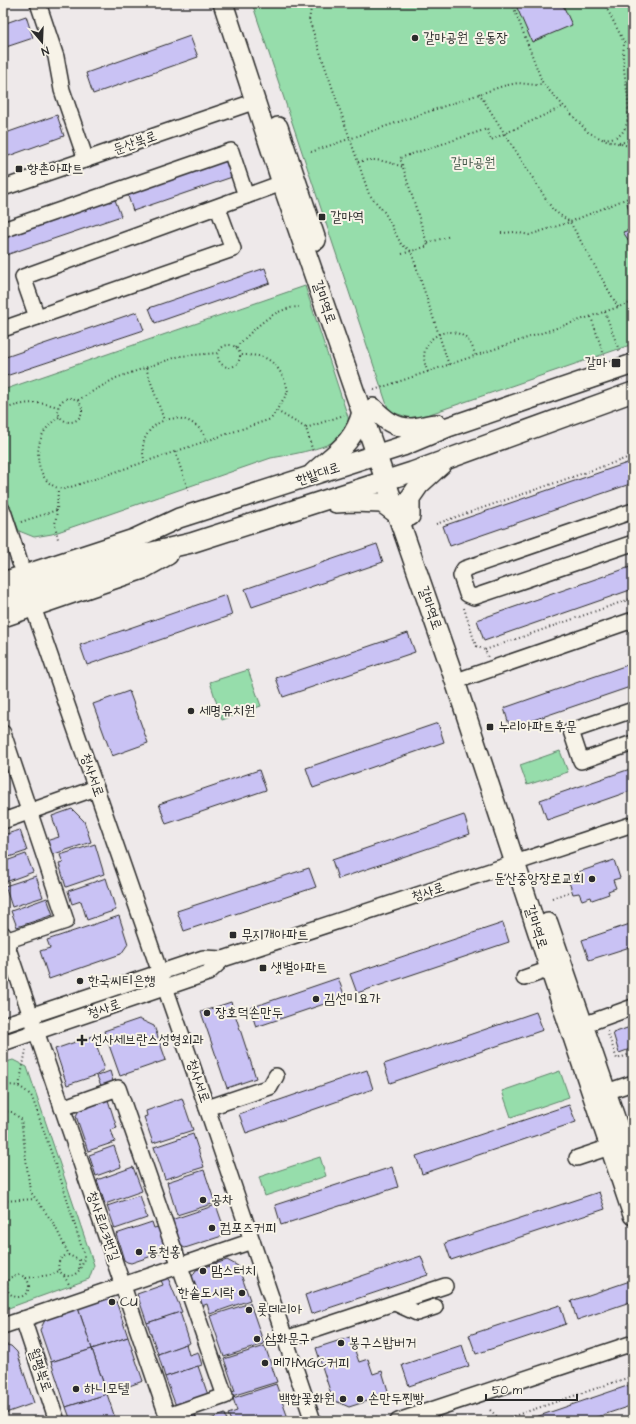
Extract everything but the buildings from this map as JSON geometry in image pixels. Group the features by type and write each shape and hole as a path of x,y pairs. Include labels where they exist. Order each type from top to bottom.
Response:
{"main road":[{"name":"갈마역로","path":"223,3 262,99 370,403 382,453 465,678 521,861 550,969 633,1215"},
{"name":"갈마역로","path":"236,3 262,99 282,184 370,403"},
{"name":"한밭대로","path":"3,582 134,539 179,518 382,453 627,360"},
{"name":"한밭대로","path":"3,600 139,555 191,543 391,478 633,392"},
{"path":"307,478 351,439 370,403 385,420 401,426 411,428 434,424 448,427"},
{"path":"318,501 334,503 376,502 382,503 404,515 410,498 419,485 440,466 458,454"},
{"name":"갈마역로","path":"404,515 451,669 521,861 583,1024 633,1170"},
{"path":"12,566 134,526 179,518"},
{"path":"3,617 143,568 191,543"}],"street":[{"path":"38,3 56,57 62,90 86,160"},
{"name":"둔산북로","path":"3,188 262,99"},
{"path":"3,230 231,151 246,196"},
{"path":"37,317 23,277 282,184"},
{"path":"3,329 233,250 218,208"},
{"path":"3,511 12,566"},
{"path":"633,511 464,570 461,576 467,594 474,597 633,543"},
{"name":"청사서로","path":"33,607 166,988 313,1421"},
{"path":"465,678 633,620"},
{"path":"633,710 571,731 581,761 633,743"},
{"path":"3,733 66,921 4,938"},
{"path":"3,821 96,788"},
{"name":"청사로","path":"3,1025 203,958 223,959 633,824"},
{"name":"청사로123번길","path":"4,938 168,1419"},
{"name":"청사로","path":"3,1043 208,973 223,959"},
{"path":"524,978 550,969"},
{"path":"583,1024 633,1007"},
{"path":"207,1108 270,1087 276,1076"},
{"path":"606,1092 633,1083"},
{"path":"62,1108 118,1088 225,1396 168,1419"},
{"path":"577,1158 610,1147"},
{"path":"3,1326 252,1241"},
{"path":"285,1339 445,1286"},
{"path":"394,1303 417,1313 435,1307"},
{"name":"월평북로","path":"23,1319 57,1421"},
{"path":"398,1421 633,1343"}],"path":[{"path":"312,3 309,20 369,194 385,213 400,244 411,251 449,365"},
{"path":"512,3 543,84 588,132 602,139 633,147"},
{"path":"602,139 614,138 621,134 627,124 629,108 623,56 624,42 604,3"},
{"path":"624,42 633,41"},
{"path":"311,152 479,94 518,83 536,85 543,84"},
{"path":"479,94 553,210 570,222 618,307"},
{"path":"428,244 400,158 487,129 491,140 564,106"},
{"path":"618,144 633,140"},
{"path":"358,162 366,160 382,160 403,167"},
{"path":"501,233 515,232 529,235 570,222 633,196"},
{"path":"402,254 428,246 428,244 450,236"},
{"path":"370,403 428,372 633,302"},
{"path":"236,347 269,316 288,308 299,307"},
{"path":"605,311 627,360"},
{"path":"591,316 606,361"},
{"path":"428,372 424,364 424,350 431,339 439,334 452,332 465,337 471,342 475,355"},
{"path":"78,400 116,378 180,356 218,353 226,345 236,347"},
{"path":"218,353 220,363 230,368 237,365 240,355 236,347"},
{"path":"59,417 50,424 43,433 39,444 38,457 44,477 58,489 65,489 271,419 288,392 283,375 268,359 261,356 240,355"},
{"path":"146,368 164,420"},
{"path":"66,398 74,398 81,404 82,412 78,420 70,423 59,417 58,408 59,404 66,398"},
{"path":"3,410 14,405 44,402 58,408"},
{"path":"277,411 306,428 314,455"},
{"path":"306,428 344,415"},
{"path":"145,462 143,451 145,437 153,427 164,420 174,418 189,421 201,430 207,441"},
{"path":"175,452 189,492"},
{"path":"436,524 633,456"},
{"path":"58,489 55,525 58,539"},
{"path":"21,522 56,510"},
{"path":"466,601 464,608 476,646 485,650 633,598"},
{"path":"485,650 488,660"},
{"path":"552,898 568,892"},
{"path":"607,1031 617,1059 633,1053"},
{"path":"19,1086 26,1050"},
{"path":"3,1087 19,1086 32,1097 78,1234 84,1264 75,1275 69,1277 63,1275"},
{"path":"3,1112 12,1112 21,1118 30,1192 54,1224 69,1255 79,1260 79,1270"},
{"path":"3,1201 34,1199"},
{"path":"69,1255 61,1258 59,1262 59,1271 76,1294"},
{"path":"7,1287 10,1278 15,1275 22,1275 26,1278 51,1275 59,1271"},
{"path":"7,1287 13,1295 19,1297 25,1294 29,1289 26,1278"},
{"path":"490,1410 502,1421 633,1376"}],"green space":[{"name":"갈마공원","path":"252,3 633,3 633,344 424,416 410,418 389,411"},
{"path":"305,286 348,417 349,424 345,434 339,439 321,447 271,458 52,534 34,537 19,531 3,488 3,390"},
{"path":"248,670 261,706 222,720 210,682"},
{"path":"560,751 568,772 527,785 520,765"},
{"path":"13,1060 27,1067 94,1265 89,1279 3,1310 3,1063"},
{"path":"560,1071 569,1097 511,1117 502,1091"},
{"path":"320,1157 326,1176 265,1196 259,1177"}],"place":[{"name":"갈마공원 운동장","path":"415,38"},
{"name":"향촌아파트","path":"19,169"},
{"name":"갈마역","path":"322,217"},
{"name":"갈마","path":"616,363"},
{"name":"세명유치원","path":"191,711"},
{"name":"누리아파트후문","path":"490,727"},
{"name":"둔산중앙장로교회","path":"592,879"},
{"name":"무지개아파트","path":"233,935"},
{"name":"샛별아파트","path":"263,968"},
{"name":"한국씨티은행","path":"80,981"},
{"name":"김선미요가","path":"316,999"},
{"name":"장호덕손만두","path":"207,1013"},
{"name":"선사세브란스성형외과","path":"82,1040"},
{"name":"공차","path":"203,1200"},
{"name":"컴포즈커피","path":"212,1228"},
{"name":"동천홍","path":"139,1252"},
{"name":"맘스터치","path":"203,1271"},
{"name":"한솥도시락","path":"242,1293"},
{"name":"CU","path":"112,1302"},
{"name":"롯데리아","path":"249,1310"},
{"name":"삼화문구","path":"257,1339"},
{"name":"봉구스밥버거","path":"341,1343"},
{"name":"메가MGC커피","path":"265,1363"},
{"name":"하니모텔","path":"76,1389"},
{"name":"백합꽃화원","path":"343,1399"},
{"name":"손만두찐빵","path":"360,1399"}]}
